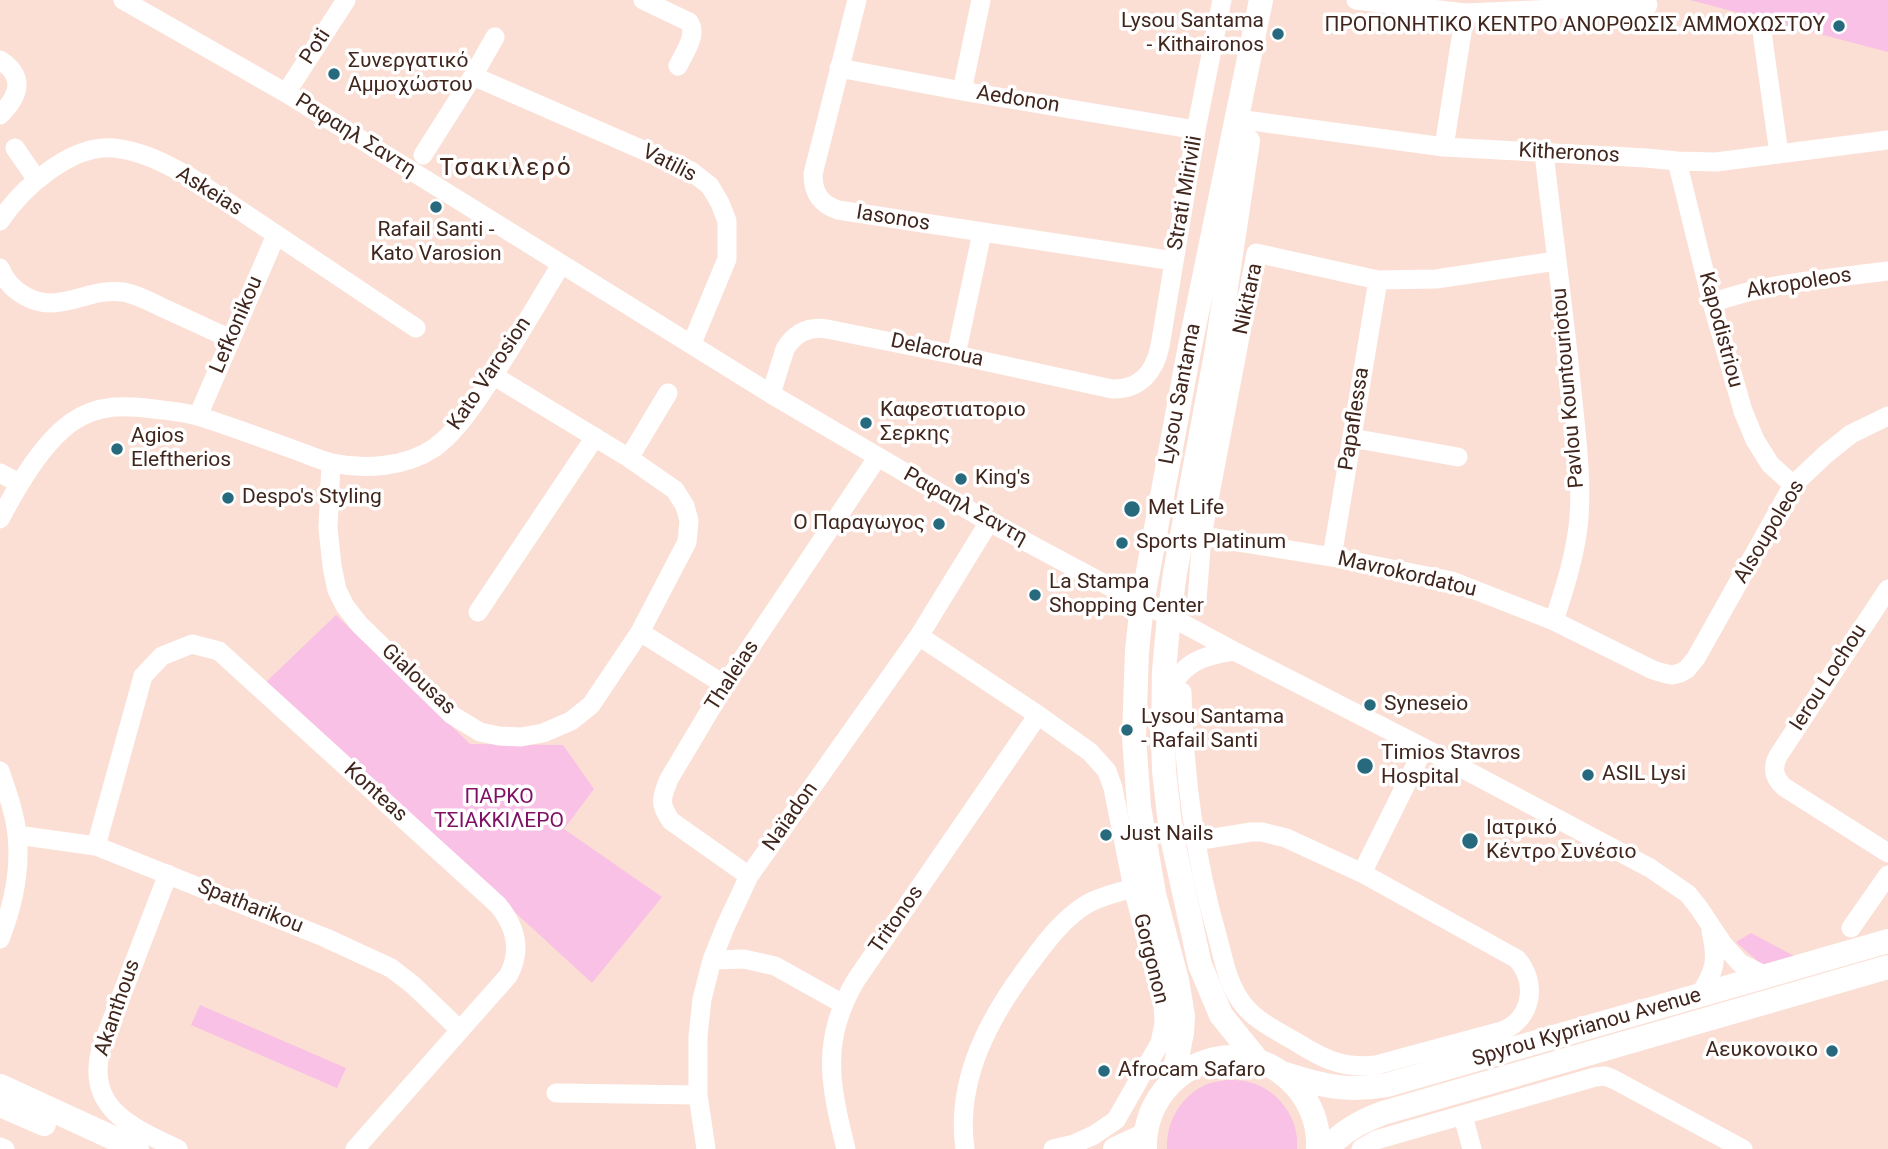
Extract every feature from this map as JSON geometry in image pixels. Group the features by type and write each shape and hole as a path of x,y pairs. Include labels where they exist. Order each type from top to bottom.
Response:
{"main road":[{"name":"Lysou Santama","path":"1258,1061 1221,1015 1200,965 1171,833 1164,771 1162,707 1175,573 1216,354 1261,0"},
{"name":"Lysou Santama","path":"1173,1080 1182,1032 1181,998 1149,869 1139,807 1134,698 1137,650 1142,604 1189,351 1274,0"},
{"name":"Spyrou Kyprianou Avenue","path":"1285,1074 1337,1088 1378,1086 1888,941"},
{"name":"Spyrou Kyprianou Avenue","path":"1327,1149 1350,1128 1383,1113 1888,967"},
{"path":"1115,1149 1145,1142 1150,1115 1159,1096 1173,1080 1192,1067 1213,1059 1236,1057 1258,1061 1285,1074 1302,1091 1314,1112 1319,1136 1318,1149"},
{"path":"0,1086 137,1149"},
{"path":"0,1105 98,1149"}],"street":[{"name":"Ραφαηλ Σαντη","path":"123,0 286,93 771,394 989,522 1650,868 1688,894 1723,944 1740,963 1768,977"},
{"name":"Poti","path":"286,93 346,0"},
{"path":"643,0 692,25 693,34 678,66"},
{"name":"Iasonos","path":"857,0 813,174 814,190 821,201 838,210 1174,261"},
{"path":"962,91 981,0"},
{"name":"Strati Mirivili","path":"1140,381 1153,368 1159,353 1196,130 1222,0"},
{"path":"1356,0 1465,13 1648,5"},
{"path":"1444,147 1465,13"},
{"path":"1762,32 1779,154"},
{"path":"423,155 495,37"},
{"path":"0,60 9,65 15,74 17,93 0,114"},
{"name":"Aedonon","path":"839,68 1196,130"},
{"name":"Vatilis","path":"473,76 691,171 710,186 727,221 727,260 692,343"},
{"name":"Kitheronos","path":"1244,120 1444,147 1677,161 1716,162 1888,141"},
{"path":"15,148 37,180"},
{"name":"Askeias","path":"0,221 37,180 60,164 86,151 112,148 138,152 190,177 416,328"},
{"name":"Pavlou Kountouriotou","path":"1544,153 1580,469 1576,536 1569,576 1554,621"},
{"name":"Kapodistriou","path":"1677,161 1737,393 1755,440 1770,464 1793,485"},
{"path":"956,355 982,233"},
{"name":"Lefkonikou","path":"198,416 276,235"},
{"name":"Nikitara","path":"1197,600 1202,536 1256,253 1378,280 1436,279 1556,261"},
{"name":"Kato Varosion","path":"0,519 19,484 61,431 95,410 121,406 198,416 331,463 387,465 424,454 454,430 494,376 561,265"},
{"path":"0,268 9,285 40,302 58,303 94,293 124,292 231,339"},
{"name":"Akropoleos","path":"1712,303 1732,295 1764,288 1888,271"},
{"name":"Papaflessa","path":"1332,557 1378,280"},
{"name":"Delacroua","path":"771,394 785,349 794,337 807,329 827,329 1112,389 1127,388 1140,381"},
{"name":"Gialousas","path":"331,463 328,528 337,590 359,624 452,715 480,732 522,737 543,733 571,721 591,705 640,632 687,542 689,521 685,506 675,490 494,376"},
{"path":"628,458 668,393"},
{"name":"Alsoupoleos","path":"1680,673 1696,658 1793,485 1851,434 1888,416"},
{"path":"478,612 595,438"},
{"path":"1352,438 1458,457"},
{"name":"Thaleias","path":"749,876 671,821 662,802 669,779 726,685 877,458"},
{"path":"0,472 19,484"},
{"name":"Naïadon","path":"706,1149 698,1095 698,1036 702,999 712,960 726,925 749,876 919,636 989,522"},
{"name":"Mavrokordatou","path":"1202,536 1332,557 1459,583 1554,621 1653,670 1672,675 1680,673"},
{"name":"Ierou Lochou","path":"1884,604 1778,756 1774,769 1784,787 1888,853"},
{"path":"640,632 726,685"},
{"path":"919,636 1038,715"},
{"name":"Konteas","path":"96,846 143,676 162,656 192,644 219,651 498,905 515,934 513,967 508,976 355,1149"},
{"path":"1162,707 1171,686 1184,669 1209,656 1234,651"},
{"path":"1182,692 1185,768 1195,841 1211,916 1226,967 1236,993 1247,1009 1313,1052 1347,1066 1376,1065 1502,1031 1520,1020 1527,1007 1529,981 1517,959 1362,873 1286,838 1262,832 1241,832 1195,841"},
{"name":"Gorgonon","path":"1038,715 1090,752 1107,771 1113,788 1133,888 1163,1003 1164,1024 1160,1043 1115,1119 1094,1135 1053,1149"},
{"name":"Tritonos","path":"846,1149 835,1107 831,1073 833,1043 843,1003 856,980 1038,715"},
{"path":"1362,873 1424,748"},
{"path":"0,771 17,835 13,899 0,939"},
{"name":"Spatharikou","path":"17,835 96,846 326,938 391,968 460,1030"},
{"name":"Akanthous","path":"168,874 102,1046 98,1065 103,1093 118,1116 132,1127 178,1149"},
{"path":"1852,928 1888,875"},
{"path":"965,1149 963,1112 967,1089 979,1047 997,1011 1039,951 1069,917 1090,902 1133,888"},
{"name":"Ραφαηλ Σαντη","path":"1699,996 1711,977 1715,962 1710,923"},
{"path":"712,960 744,959 775,966 843,1003"},
{"path":"1361,1149 1376,1140 1605,1076 1743,1149"},
{"path":"556,1094 698,1095"},
{"path":"1463,1116 1472,1149"}],"green space":[{"name":"ΠΡΟΠΟΝΗΤΙΚΟ ΚΕΝΤΡΟ ΑΝΟΡΘΩΣΙΣ ΑΜΜΟΧΩΣΤΟΥ","path":"1690,0 1888,0 1888,52"},
{"name":"ΠΑΡΚΟ ΤΣΙΑΚΚΙΛΕΡΟ","path":"336,615 470,744 563,745 594,789 564,829 662,897 592,983 265,683"},
{"path":"1751,933 1796,957 1761,964 1736,942"},
{"path":"200,1005 346,1068 337,1088 191,1025"},
{"path":"1227,1080 1260,1086 1278,1098 1291,1116 1297,1149 1167,1149 1172,1120 1188,1096 1205,1085"}],"place":[{"name":"ΠΡΟΠΟΝΗΤΙΚΟ ΚΕΝΤΡΟ ΑΝΟΡΘΩΣΙΣ ΑΜΜΟΧΩΣΤΟΥ","path":"1839,26"},
{"name":"Lysou Santama - Kithaironos","path":"1278,34"},
{"name":"Συνεργατικό Αμμοχώστου","path":"334,74"},
{"name":"Rafail Santi - Kato Varosion","path":"436,207"},
{"name":"Καφεστιατοριο Σερκης","path":"866,423"},
{"name":"Agios Eleftherios","path":"117,449"},
{"name":"King's","path":"961,479"},
{"name":"Despo's Styling","path":"228,498"},
{"name":"Met Life","path":"1132,509"},
{"name":"Ο Παραγωγος","path":"939,524"},
{"name":"Sports Platinum","path":"1122,543"},
{"name":"La Stampa Shopping Center","path":"1035,595"},
{"name":"Syneseio","path":"1370,705"},
{"name":"Lysou Santama - Rafail Santi","path":"1127,730"},
{"name":"Timios Stavros Hospital","path":"1365,766"},
{"name":"ASIL Lysi","path":"1588,775"},
{"name":"Just Nails","path":"1106,835"},
{"name":"Ιατρικό Κέντρο Συνέσιο","path":"1470,841"},
{"name":"Αευκονοικο","path":"1832,1051"},
{"name":"Afrocam Safaro","path":"1104,1071"}],"district":[{"name":"Τσακιλερό","path":"506,169"}]}
